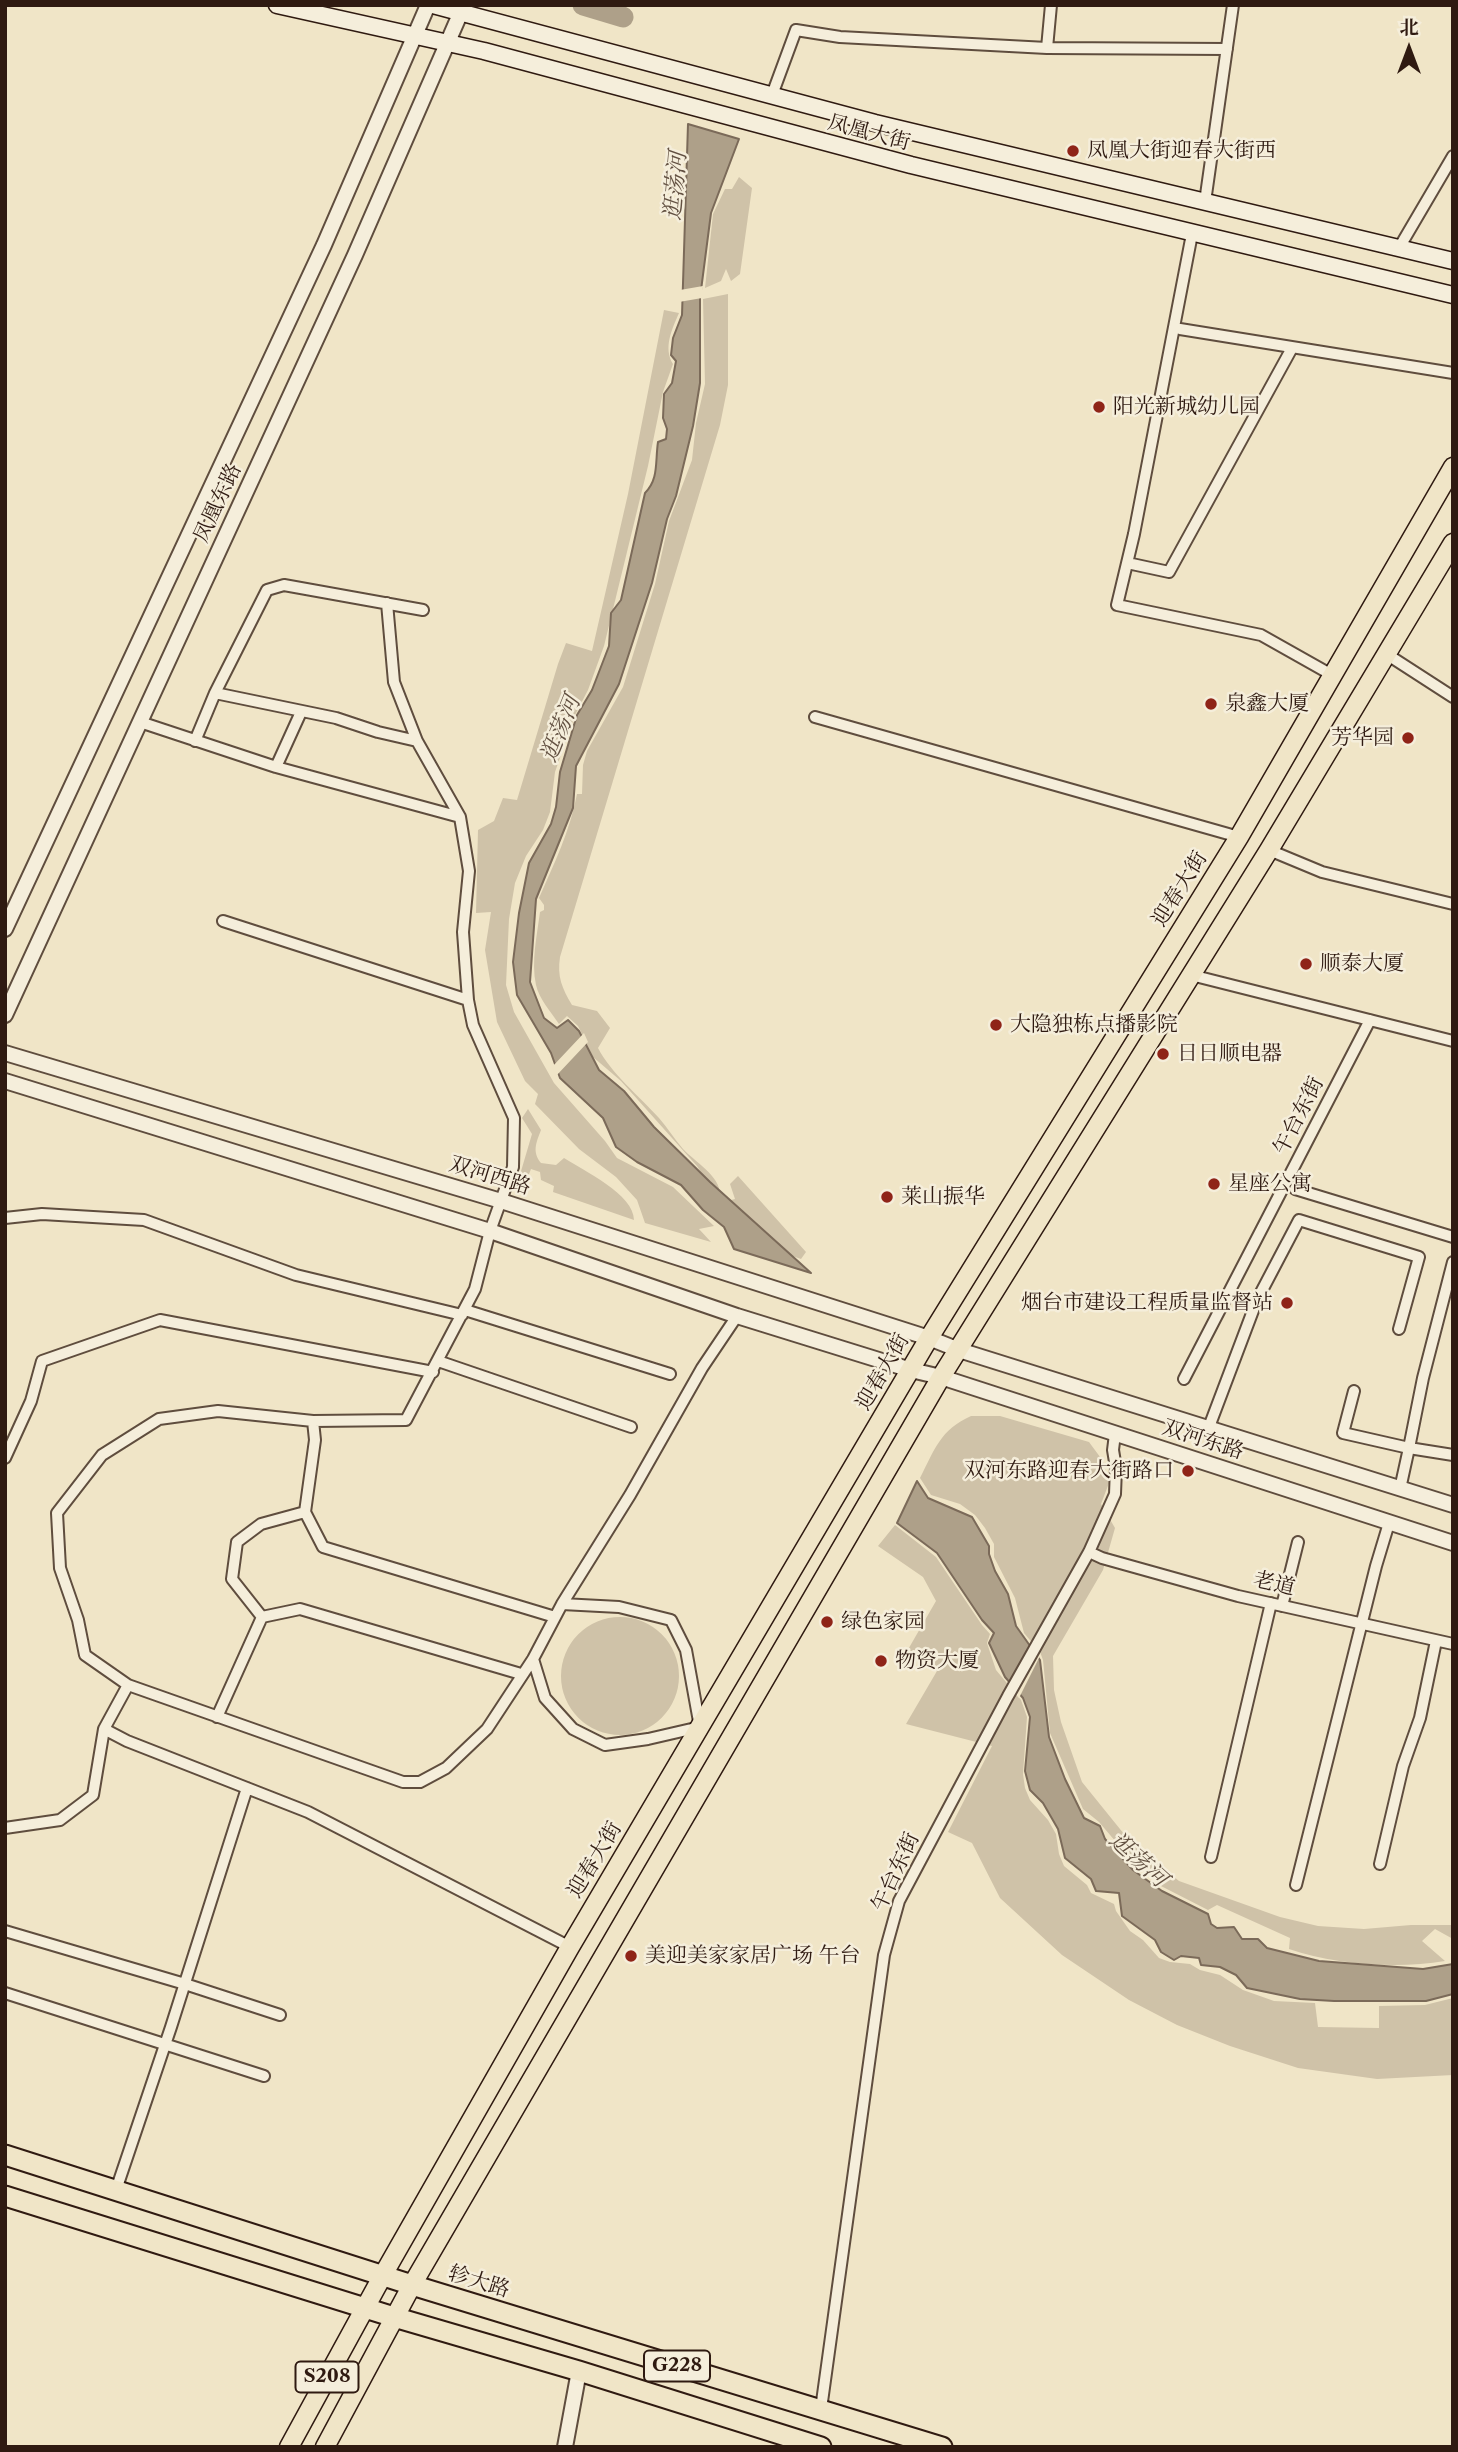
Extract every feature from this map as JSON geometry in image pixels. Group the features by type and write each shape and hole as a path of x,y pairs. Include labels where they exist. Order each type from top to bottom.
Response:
{"highway":[{"name":"轸大路","path":"5,2155 412,2285 942,2447"},
{"name":"G228","path":"5,2196 821,2447"}],"main road":[{"name":"凤凰大街","path":"277,5 447,43 911,166 1453,295"},
{"name":"凤凰大街","path":"433,5 462,9 875,123 1453,261"},
{"name":"迎春大街","path":"365,2307 570,1947 929,1338 1238,837 1453,467"},
{"path":"394,2317 941,1377 1269,850 1453,543"},
{"name":"S208","path":"289,2447 365,2307"},
{"name":"S208","path":"325,2447 394,2317"}],"street":[{"name":"凤凰东路","path":"5,929 318,257 428,5"},
{"path":"1046,48 1051,5"},
{"path":"1205,202 1233,5"},
{"name":"凤凰东路","path":"5,1015 355,255 462,9"},
{"path":"772,95 796,30 840,37 1046,48 1227,49"},
{"path":"1399,248 1453,156"},
{"path":"1192,234 1134,534 1117,605 1261,635 1332,675"},
{"path":"1180,329 1453,373"},
{"path":"1132,564 1169,572 1292,348"},
{"path":"1434,500 1453,453"},
{"path":"195,741 215,692 267,590 284,585 423,610"},
{"path":"387,603 394,682 416,741 460,817 470,871 463,932 468,1000 472,1025 514,1118 513,1167 490,1231 475,1289 406,1420 313,1421 218,1411 159,1419 102,1455 57,1513 60,1568 78,1620 85,1655 128,1685 403,1782 420,1782 446,1768 487,1728 533,1659 562,1604 630,1495 702,1368 737,1316"},
{"path":"1388,655 1453,697"},
{"path":"215,692 336,718 416,741"},
{"path":"276,767 301,712"},
{"path":"815,717 1238,837"},
{"path":"140,722 276,767 460,817"},
{"path":"1269,850 1322,872 1453,904"},
{"path":"223,921 468,1000"},
{"path":"1191,975 1453,1041"},
{"name":"午台东街","path":"1184,1380 1370,1020"},
{"name":"双河西路","path":"5,1053 501,1201 929,1338 959,1350"},
{"path":"5,1081 490,1231 737,1316 941,1377"},
{"path":"1295,1189 1453,1237"},
{"path":"5,1218 42,1214 144,1220 296,1275 463,1312 670,1374"},
{"path":"1209,1427 1257,1300 1299,1220 1419,1257 1399,1329"},
{"path":"1400,1489 1423,1378 1453,1262"},
{"path":"5,1458 31,1401 42,1361 160,1320 433,1372"},
{"name":"双河东路","path":"959,1350 1453,1505"},
{"path":"438,1361 631,1427"},
{"name":"双河东路","path":"941,1377 1453,1543"},
{"path":"1354,1391 1343,1433 1453,1455"},
{"path":"313,1421 315,1440 305,1512 323,1547 555,1617"},
{"name":"午台东街","path":"821,2409 884,1955 899,1901 1008,1696 1089,1552 1115,1493 1115,1434"},
{"path":"262,1618 232,1579 237,1542 261,1524 305,1512"},
{"path":"1296,1885 1389,1523"},
{"path":"1211,1857 1277,1605 1298,1542"},
{"name":"老道","path":"1089,1552 1114,1562 1277,1605 1453,1644"},
{"path":"533,1659 545,1698 573,1730 605,1745 648,1739 700,1727 686,1650 671,1619 619,1607 562,1604"},
{"path":"262,1618 300,1609 521,1674"},
{"path":"217,1717 262,1618"},
{"path":"1380,1864 1403,1766 1420,1718 1436,1641"},
{"path":"5,1828 60,1820 93,1795 104,1729 128,1685"},
{"path":"104,1729 127,1741 308,1812 570,1947"},
{"path":"116,2190 247,1788"},
{"path":"5,1931 280,2015"},
{"path":"5,1993 264,2076"},
{"path":"565,2447 579,2371"}],"shaded area":[{"path":"688,124 739,139 711,213 700,298 700,383 693,426 652,583 619,684 576,766 573,808 536,899 530,982 544,1018 557,1028 568,1020 579,1031 599,1070 624,1091 654,1127 710,1182 811,1273 734,1249 724,1227 703,1210 681,1185 637,1162 616,1147 603,1118 560,1078 551,1053 517,995 513,962 529,863 551,824 560,772 577,715 592,690 609,646 611,613 621,600 645,493 653,482 658,442 666,439 664,394 672,383 676,361 671,355 673,338 682,315"},
{"path":"739,177 752,188 740,274 731,281 726,269 721,281 705,288 713,214 725,189 732,189"},
{"path":"728,294 728,385 720,425 560,957 559,971 563,988 572,1005 597,1011 610,1028 598,1048 610,1066 659,1118 683,1149 711,1175 720,1194 727,1201 735,1199 730,1184 738,1176 806,1252 801,1259 781,1252 722,1205 697,1166 621,1081 593,1057 578,1026 567,1016 559,1024 540,995 535,976 537,930 540,912 544,910 539,898 566,834 577,794 582,794 583,765 587,751 623,687 655,584 669,521 692,460 696,423 705,384 703,299"},
{"path":"664,310 679,313 669,345 673,364 663,392 648,466 604,646 555,772 550,812 515,883 509,919 506,985 514,1012 554,1083 617,1158 673,1187 714,1226 699,1229 711,1242 645,1223 637,1200 616,1177 579,1149 535,1104 538,1094 525,1081 497,1022 485,950 491,912 476,913 478,830 494,821 503,798 517,800 566,643 592,651 628,494"},
{"path":"528,1109 541,1130 536,1151 541,1163 556,1165 564,1158 595,1176 626,1201 634,1220 553,1192 554,1186 541,1180 540,1172 531,1169 526,1182 519,1178 532,1134 522,1118"},
{"path":"971,1416 1000,1416 1089,1442 1103,1461 1109,1483 1101,1504 1115,1528 1103,1570 1053,1656 1054,1690 1061,1722 1082,1782 1124,1834 1179,1881 1280,1917 1318,1926 1364,1929 1453,1925 1453,1939 1435,1929 1422,1941 1445,1961 1407,1965 1367,1964 1326,1959 1289,1949 1290,1938 1217,1905 1208,1910 1161,1886 1133,1862 1099,1822 1083,1809 1050,1733 1043,1660 1040,1652 1024,1633 1015,1598 994,1557 994,1544 975,1515 960,1504 931,1495 920,1478 945,1434"},
{"path":"917,1481 928,1498 972,1517 989,1546 995,1571 1008,1594 1016,1626 1040,1660 1049,1737 1065,1779 1084,1818 1100,1826 1105,1839 1133,1870 1162,1891 1208,1914 1211,1924 1217,1928 1234,1927 1242,1939 1258,1939 1267,1948 1319,1961 1423,1969 1453,1964 1453,1994 1426,2001 1334,2001 1300,1999 1247,1988 1236,1975 1220,1967 1201,1965 1199,1958 1181,1956 1174,1960 1161,1952 1155,1940 1122,1916 1119,1893 1096,1891 1091,1879 1065,1858 1058,1829 1043,1803 1030,1790 1025,1771 1030,1717 1023,1698 1005,1677 989,1643 994,1633 982,1620 937,1553 897,1523"},
{"path":"895,1525 936,1557 990,1634 987,1643 996,1670 1021,1700 1027,1717 1023,1774 1025,1788 1030,1800 1048,1820 1056,1834 1064,1866 1087,1885 1091,1893 1114,1904 1130,1931 1143,1940 1159,1958 1190,1964 1200,1970 1220,1975 1243,1990 1274,2001 1315,2003 1318,2027 1379,2028 1379,2006 1425,2005 1453,1998 1453,2075 1377,2079 1298,2068 1230,2046 1177,2025 1129,2000 1062,1955 1000,1898 972,1843 948,1832 992,1746 906,1724 937,1671 906,1653 936,1601 923,1577 878,1546"},
{"path":"620,1617 643,1622 662,1634 674,1653 679,1676 674,1699 662,1718 643,1730 620,1735 597,1730 578,1718 566,1699 561,1676 566,1653 578,1634 597,1622"}],"pier":[{"path":"703,286 702,298 679,302 680,290"},
{"path":"584,1033 588,1042 556,1076 552,1067"},
{"path":"1031,1644 1040,1656 1019,1698 1009,1687"}],"waterway":[{"name":"逛荡河","path":"583,5 623,17"}],"place":[{"name":"凤凰大街迎春大街西","path":"1073,151"},
{"name":"阳光新城幼儿园","path":"1099,407"},
{"name":"泉鑫大厦","path":"1211,704"},
{"name":"芳华园","path":"1408,738"},
{"name":"顺泰大厦","path":"1306,964"},
{"name":"大隐独栋点播影院","path":"996,1025"},
{"name":"日日顺电器","path":"1163,1054"},
{"name":"星座公寓","path":"1214,1184"},
{"name":"莱山振华","path":"887,1197"},
{"name":"烟台市建设工程质量监督站","path":"1287,1303"},
{"name":"双河东路迎春大街路口","path":"1188,1471"},
{"name":"绿色家园","path":"827,1622"},
{"name":"物资大厦","path":"881,1661"},
{"name":"美迎美家家居广场 午台","path":"631,1956"}]}
